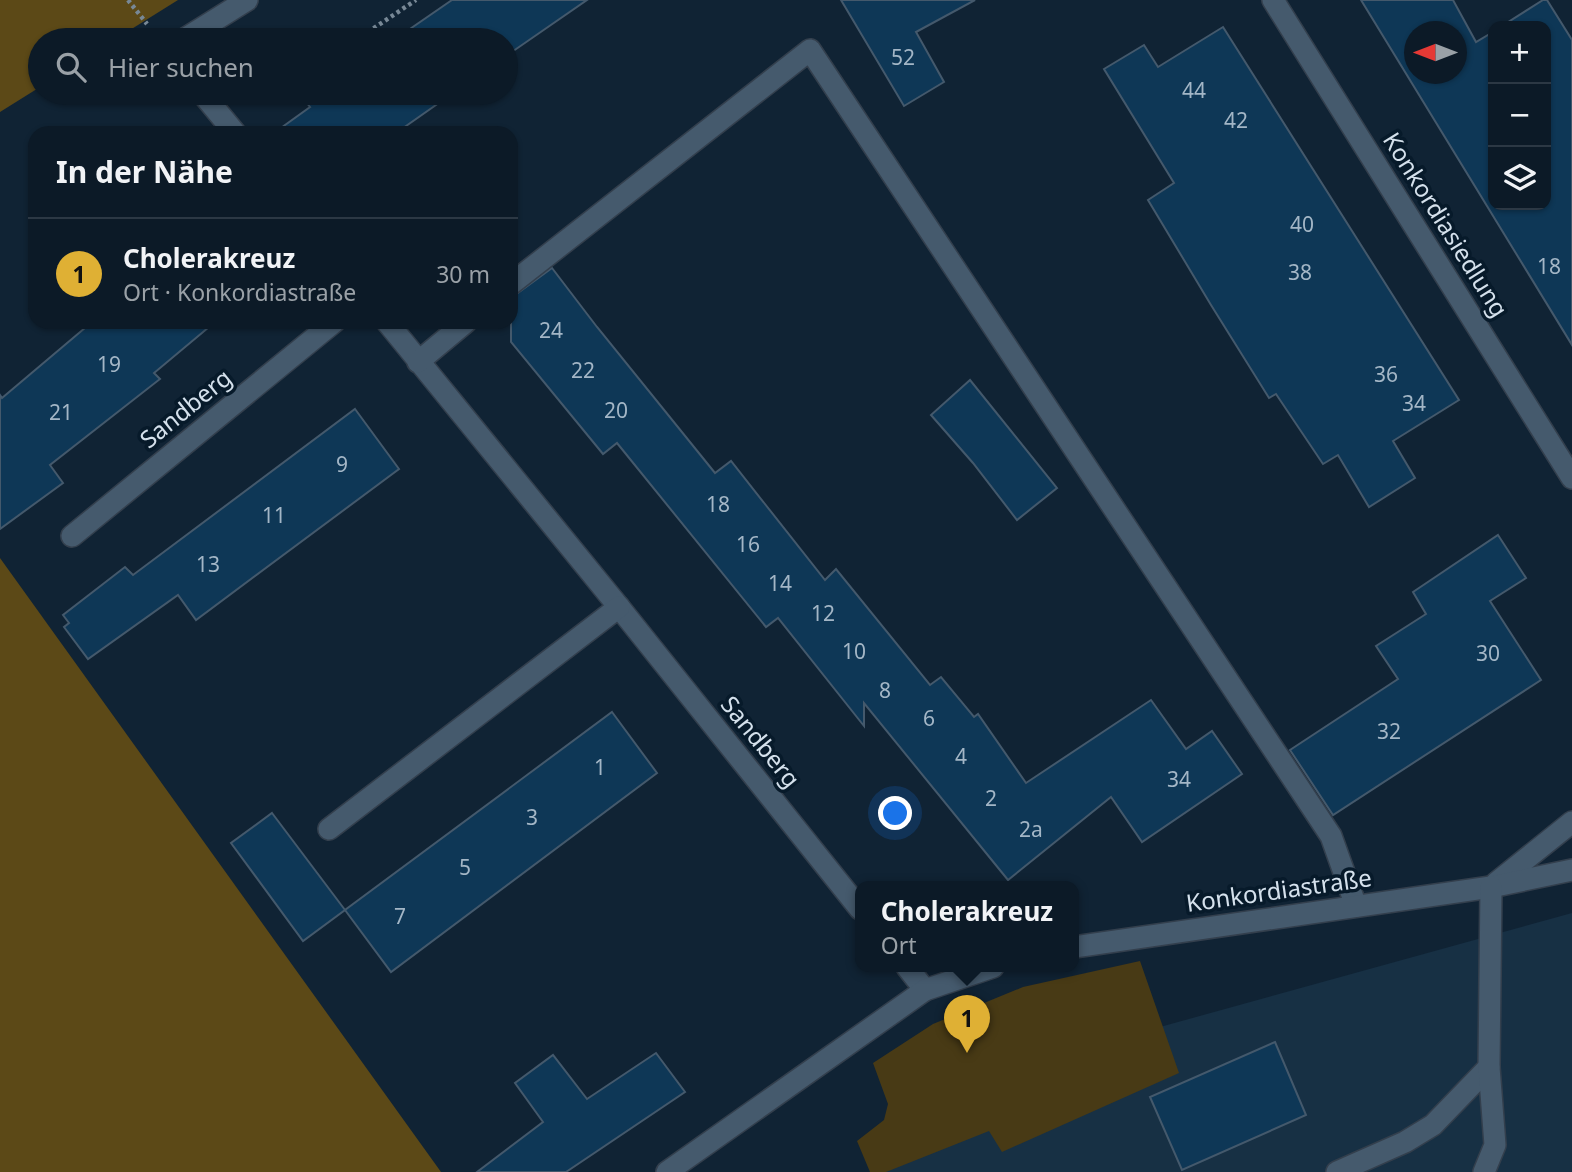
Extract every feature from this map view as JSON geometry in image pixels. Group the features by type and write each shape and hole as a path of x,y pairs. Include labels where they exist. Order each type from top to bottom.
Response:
{"street":[{"path":"202,28 247,0"},
{"name":"Konkordiasiedlung","path":"1273,0 1572,478"},
{"path":"518,279 810,50 1331,836 1356,906"},
{"path":"212,105 229,126"},
{"name":"Sandberg","path":"72,536 325,329"},
{"name":"Sandberg","path":"392,329 855,903"},
{"path":"418,362 458,329"},
{"path":"329,829 619,607"},
{"path":"1485,1172 1495,1144 1489,1067 1491,887 1572,822"},
{"name":"Konkordiastraße","path":"1079,946 1491,887 1572,870"},
{"path":"911,972 925,990"},
{"path":"667,1172 925,990 978,972"},
{"path":"1337,1172 1405,1142 1433,1125 1489,1067"}],"path":[{"path":"374,28 416,0"}],"shaded area":[{"path":"0,0 178,0 133,28 28,28 28,94 0,112"},
{"path":"0,558 441,1172 0,1172"},
{"path":"1572,913 1572,1172 875,1172 1160,1027"},
{"path":"1140,961 1179,1073 1002,1152 989,1131 886,1172 870,1172 857,1141 884,1120 888,1104 873,1063 933,1024 1023,987"}],"building":[{"path":"452,0 587,0 518,48 518,28 411,28"},
{"path":"841,0 975,0 916,32 944,82 904,106"},
{"path":"1361,0 1453,0 1464,21 1404,21 1404,70"},
{"path":"1547,0 1572,40 1572,345 1489,210 1551,210 1551,21 1510,21"},
{"path":"1467,26 1476,42 1488,35 1488,208 1412,84 1467,84"},
{"path":"1223,27 1459,400 1393,441 1415,478 1369,507 1338,455 1323,464 1276,394 1269,398 1211,305 1148,200 1174,183 1104,69 1144,45 1158,67"},
{"path":"308,105 436,105 406,126 284,126 310,107"},
{"path":"552,268 715,473 731,461 825,580 836,569 930,685 941,677 974,717 978,714 1026,783 1151,700 1186,749 1212,731 1242,774 1142,842 1111,797 1008,880 864,703 864,726 778,618 766,627 617,443 603,454 511,342 511,329 518,329 518,293"},
{"path":"84,329 207,329 154,373 160,379 50,465 63,483 0,529 0,395 2,398"},
{"path":"970,380 1057,488 1017,520 931,415"},
{"path":"355,409 399,469 196,620 178,595 88,659 64,627 69,623 63,615 125,567 133,575"},
{"path":"1498,535 1526,578 1490,601 1541,680 1333,815 1290,750 1398,679 1376,646 1426,614 1413,592"},
{"path":"612,712 657,773 391,972 345,910"},
{"path":"272,813 345,910 303,941 231,843"},
{"path":"1275,1042 1306,1115 1182,1170 1150,1097"},
{"path":"656,1053 685,1092 566,1172 477,1172 543,1122 515,1083 553,1055 587,1099"}],"place":[{"name":"Cholerakreuz","path":"967,1053"}]}
